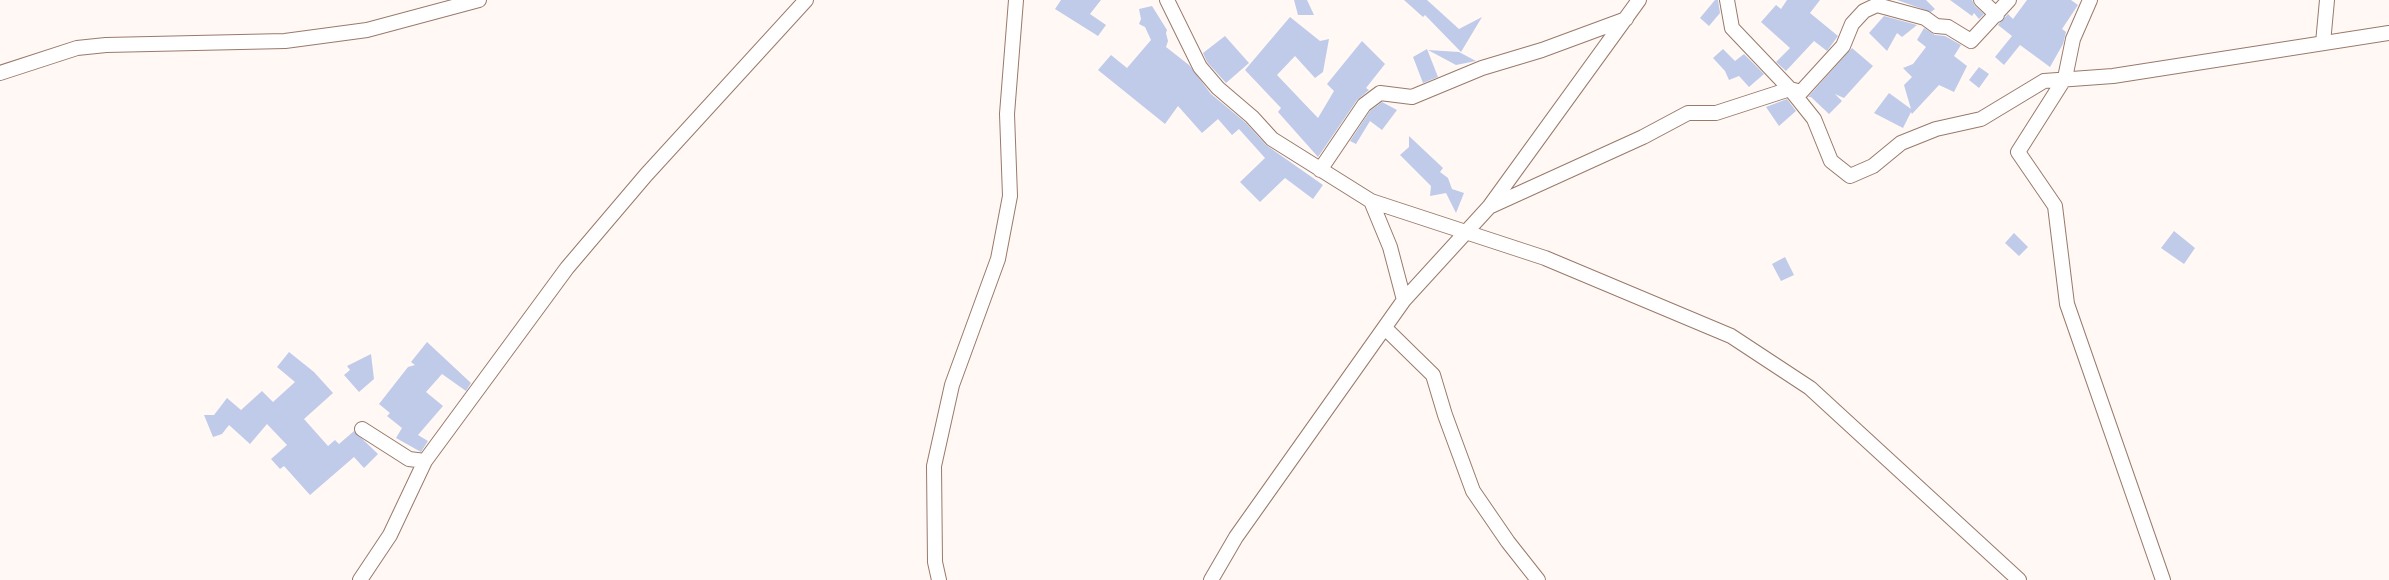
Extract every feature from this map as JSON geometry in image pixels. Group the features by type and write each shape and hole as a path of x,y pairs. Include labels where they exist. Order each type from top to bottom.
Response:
{"street":[{"path":"0,73 76,48 106,45 285,41 367,30 479,0"},
{"path":"360,580 390,535 425,461 567,268 652,168 806,0"},
{"path":"939,580 935,562 934,466 952,385 998,259 1010,196 1006,114 1016,0"},
{"path":"1167,0 1200,67 1218,88 1252,117 1272,139 1371,201 1546,258 1731,336 1810,388 2019,580"},
{"path":"1212,580 1236,537 1404,300 1489,206 1639,0"},
{"path":"1727,0 1732,28 1790,89 1814,120 1830,161 1850,176 1873,166 1901,143 1936,129 1981,119 2044,81 2114,76 2389,32"},
{"path":"1981,0 1997,15"},
{"path":"1489,206 1643,137 1688,113 1716,113 1790,89 1801,92 1843,46 1852,24 1864,11 1877,5 1925,18 1936,26 1948,27 1971,41 2009,0"},
{"path":"2090,0 2074,38 2065,78 2018,152 2055,206 2067,304 2164,580"},
{"path":"2323,43 2328,0"},
{"path":"1320,170 1364,105 1380,93 1412,97 1482,68 1542,50 1626,19"},
{"path":"1371,201 1390,247 1404,300"},
{"path":"1385,328 1433,375 1445,415 1473,491 1508,542 1538,580"},
{"path":"362,429 409,460 425,461"}],"building":[{"path":"1061,0 1101,0 1090,14 1106,25 1098,36 1055,9"},
{"path":"1294,0 1307,0 1314,15 1298,15"},
{"path":"1404,0 1427,0 1459,29 1482,17 1461,52 1425,15 1423,17"},
{"path":"1715,0 1718,0 1720,13 1709,26 1700,18"},
{"path":"1787,0 1820,0 1810,13 1838,36 1827,51 1814,41 1786,71 1776,62 1790,48 1761,22 1776,5 1781,9"},
{"path":"1897,0 1926,0 1935,9 1931,12"},
{"path":"1950,0 1972,0 1975,6 1984,14 1979,19 1974,13 1972,16"},
{"path":"2027,0 2071,0 2078,5 2062,29 2066,32 2063,44 2050,67 2020,45 2004,65 1995,57 2012,36 1998,25 2008,14 2013,19"},
{"path":"1152,6 1167,30 1168,41 1166,47 1189,65 1211,94 1246,123 1266,145 1323,185 1313,199 1285,178 1260,202 1240,182 1265,158 1239,129 1232,135 1218,119 1202,133 1178,106 1165,124 1098,70 1111,55 1127,68 1151,40 1145,27 1139,24 1141,19 1139,9"},
{"path":"1884,16 1917,25 1902,37 1897,33 1887,51 1869,33"},
{"path":"1290,17 1320,41 1329,39 1323,72 1315,78 1295,56 1277,75 1318,118 1334,91 1327,84 1362,41 1385,64 1366,88 1369,90 1357,100 1318,157 1278,112 1281,108 1245,70"},
{"path":"1924,28 1935,35 1945,36 1961,45 1954,56 1967,66 1954,92 1939,85 1912,114 1911,112 1903,128 1874,113 1889,93 1911,109 1904,85 1912,77 1903,68 1913,64 1926,47 1917,40"},
{"path":"1225,36 1249,63 1226,83 1207,62 1203,53"},
{"path":"1852,48 1873,66 1844,98 1835,94 1842,101 1829,114 1811,97 1808,97"},
{"path":"1427,49 1438,77 1423,83 1413,57"},
{"path":"1723,49 1735,61 1744,54 1764,74 1749,87 1739,76 1729,80 1725,71 1713,58"},
{"path":"1428,50 1459,52 1476,61 1456,65"},
{"path":"1979,67 1989,74 1979,88 1969,80"},
{"path":"1787,99 1796,111 1779,126 1766,107"},
{"path":"1382,102 1397,110 1382,130 1370,121 1356,144 1350,141 1370,111"},
{"path":"1409,136 1443,168 1440,172 1448,178 1452,189 1464,193 1456,213 1446,193 1430,196 1431,186 1400,155 1409,147"},
{"path":"2174,231 2195,248 2184,264 2161,248"},
{"path":"2014,233 2028,247 2019,256 2005,243"},
{"path":"1785,257 1794,275 1781,281 1772,264"},
{"path":"427,342 471,383 466,391 442,374 426,392 443,406 418,435 428,441 421,452 396,438 402,428 387,416 390,413 379,404 408,367 415,365 411,362"},
{"path":"289,352 314,372 333,393 304,419 328,446 335,440 339,444 354,431 378,454 364,468 354,457 310,495 284,466 280,469 271,459 287,445 267,424 250,444 229,425 222,434 213,437 204,415 214,415 227,398 241,410 262,391 273,402 295,382 277,367"},
{"path":"371,354 374,379 359,392 344,375 350,370 347,366"}]}
